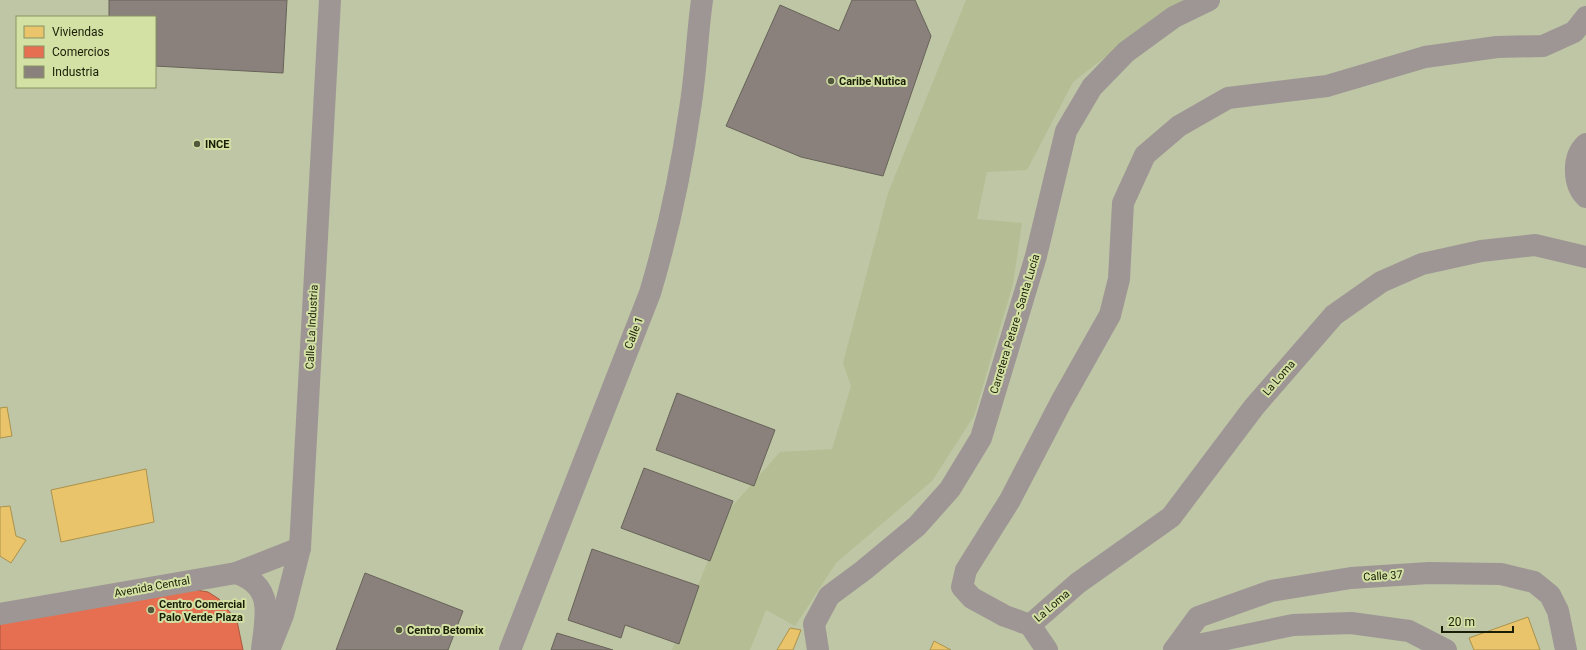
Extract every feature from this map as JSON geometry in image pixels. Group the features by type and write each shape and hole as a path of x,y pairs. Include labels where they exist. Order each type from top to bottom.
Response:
{"street":[{"name":"Calle La Industria","path":"269,650 283,615 300,548 330,0"},
{"name":"Calle 1","path":"510,650 650,293 663,250 677,194 690,108 702,0"},
{"name":"Carretera Petare - Santa Lucía","path":"818,650 814,624 829,596 864,570 917,526 950,489 981,438 1036,256 1066,131 1092,87 1126,52 1168,21 1209,0"},
{"path":"1047,650 1030,625 1005,616 972,598 962,587 966,570 1010,500 1061,402 1110,315 1119,279 1123,203 1145,155 1178,126 1228,98 1327,86 1424,57 1497,47 1543,46 1574,32 1586,17"},
{"path":"1586,144 1582,148 1575,166 1580,191 1586,197"},
{"name":"La Loma","path":"1030,625 1078,583 1171,517 1254,407 1334,315 1381,282 1422,264 1481,251 1535,245 1586,257"},
{"name":"Avenida Central","path":"0,614 236,573 300,548"},
{"path":"236,573 249,577 264,594 266,605 261,650"},
{"name":"Calle 37","path":"1174,650 1198,617 1271,591 1351,578 1429,573 1501,574 1534,582 1550,595 1558,611 1566,650"},
{"path":"1174,650 1293,625 1351,622 1409,631 1446,650"}],"green space":[{"path":"966,0 1190,0 1153,20 1073,82 1027,170 987,172 977,219 1022,223 1013,284 974,416 932,481 836,563 795,626 766,610 750,650 672,650 728,511 780,452 832,449 851,386 843,363 888,193"}],"building: Viviendas":[{"path":"7,407 12,436 0,438 0,408"},
{"path":"146,469 154,522 61,542 51,490"},
{"path":"10,506 16,536 26,540 11,563 0,556 0,507"},
{"path":"1528,617 1540,650 1474,650 1469,638"},
{"path":"790,628 801,630 793,650 777,650"},
{"path":"934,641 951,650 930,650"}],"building: Comercios":[{"name":"Centro Comercial Palo Verde Plaza","path":"190,589 208,592 219,599 237,621 243,650 0,650 0,624"}],"building: Industria":[{"path":"109,0 287,0 283,73 156,66 156,16 109,16"},
{"name":"Caribe Nutica","path":"852,0 915,0 931,36 883,176 801,157 726,126 780,5 839,31"},
{"path":"677,393 775,430 754,486 656,450"},
{"path":"644,468 733,501 710,561 621,528"},
{"path":"592,549 699,586 679,644 625,625 621,638 568,620"},
{"name":"Centro Betomix","path":"365,573 463,611 448,650 336,650"},
{"path":"557,633 613,650 551,650"}],"place":[{"name":"Caribe Nutica","path":"831,81"},
{"name":"INCE","path":"197,144"},
{"name":"Centro Comercial Palo Verde Plaza","path":"151,610"},
{"name":"Centro Betomix","path":"399,630"}]}
